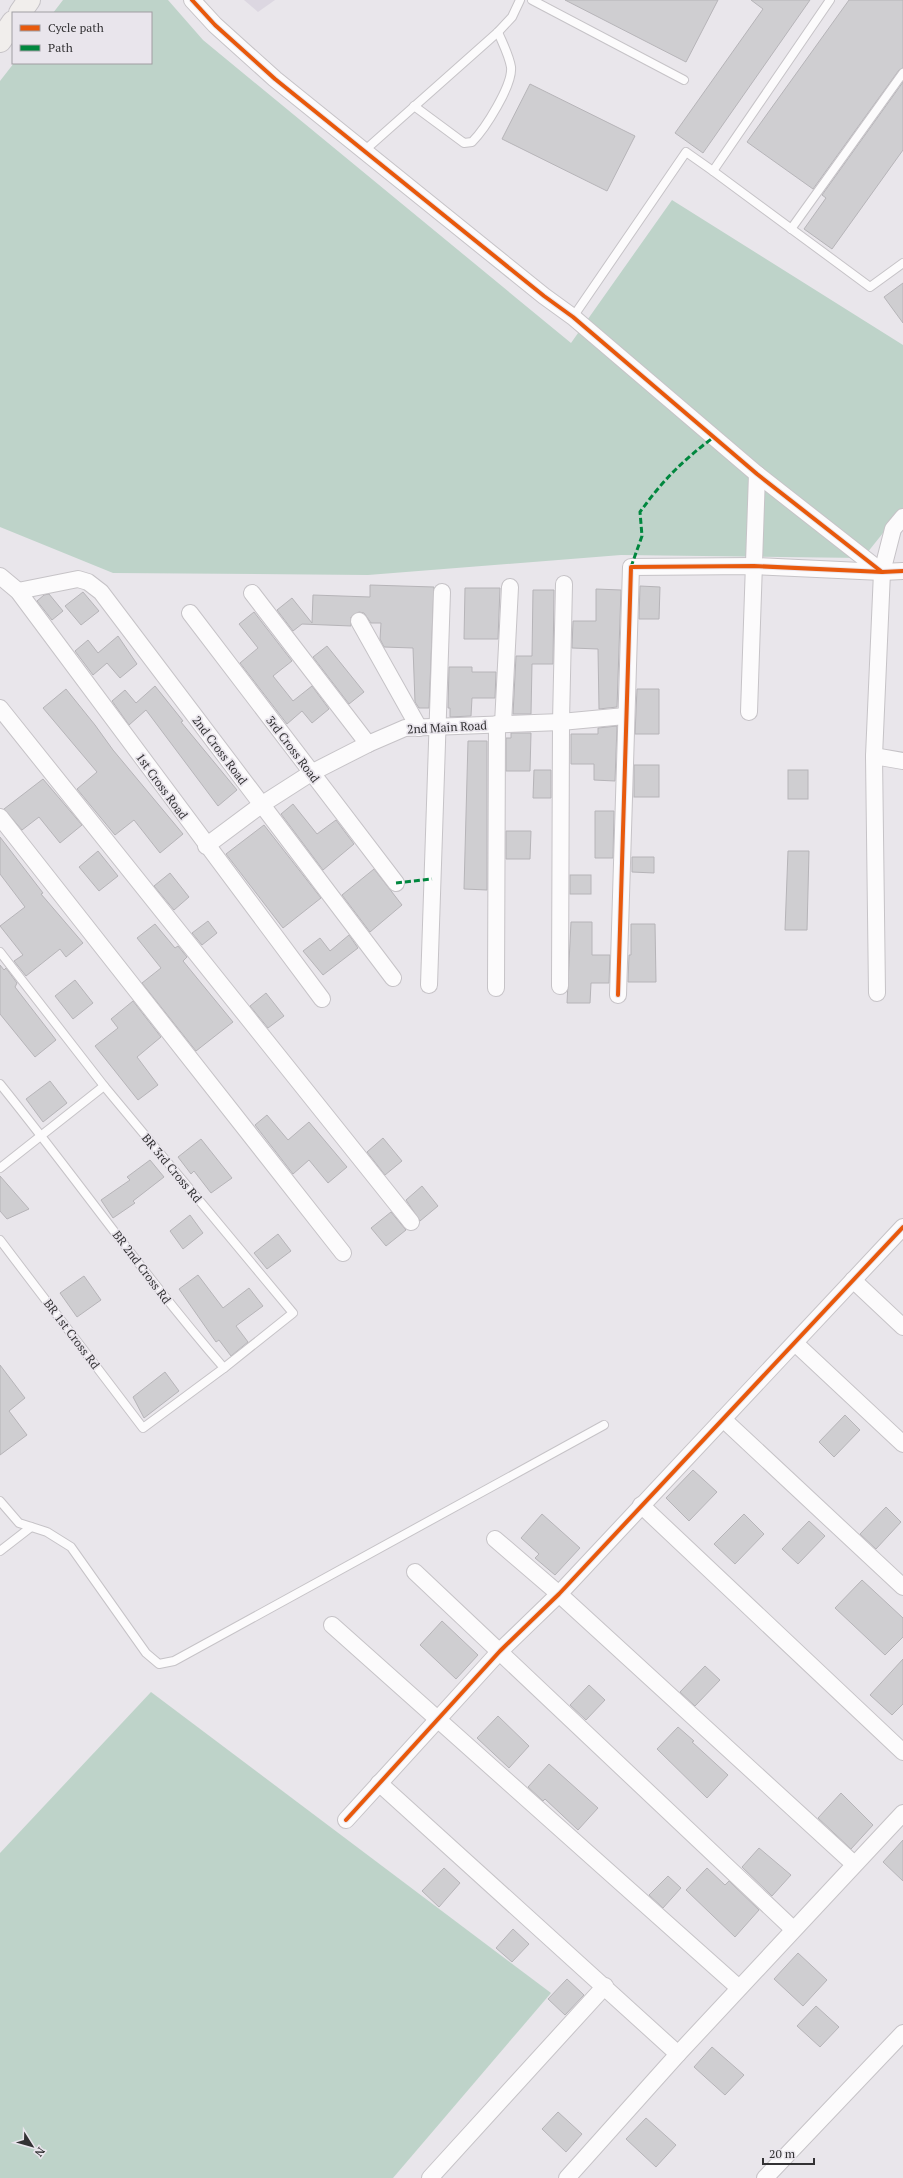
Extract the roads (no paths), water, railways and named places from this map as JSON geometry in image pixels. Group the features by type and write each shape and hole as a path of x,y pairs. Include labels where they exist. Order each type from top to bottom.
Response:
{"street":[{"path":"21,12 29,0"},
{"path":"192,0 215,25 275,79 544,296 573,317 757,474 882,572"},
{"path":"0,41 12,23"},
{"path":"749,712 757,474"},
{"path":"877,993 874,756 882,572 893,529 903,516"},
{"path":"618,995 625,716 631,567 754,566 882,572 903,571"},
{"name":"1st Cross Road","path":"0,576 18,591 206,846 322,999"},
{"name":"2nd Cross Road","path":"18,591 78,579 88,582 101,592 393,978"},
{"path":"560,986 561,722 564,584"},
{"path":"496,988 500,724 510,587"},
{"path":"429,984 442,592"},
{"path":"252,593 368,744"},
{"name":"3rd Cross Road","path":"190,613 396,883"},
{"path":"359,621 419,728"},
{"path":"0,708 411,1222"},
{"name":"2nd Main Road","path":"206,846 261,804 311,773 368,744 405,728 438,728 561,722 625,716"},
{"path":"874,756 903,761"},
{"path":"0,817 344,1253"},
{"path":"346,1820 440,1719 500,1650 559,1594 903,1227"},
{"path":"853,1280 903,1327"},
{"path":"795,1343 903,1444"},
{"path":"723,1419 903,1587"},
{"path":"641,1505 903,1752"},
{"path":"495,1539 559,1594 854,1864"},
{"path":"416,1572 793,1929"},
{"path":"332,1625 440,1719 739,1988"},
{"path":"379,1783 605,1986 678,2054"},
{"path":"567,2178 793,1929 903,1813"},
{"path":"430,2178 605,1986"},
{"path":"764,2178 903,2033"}],"lane":[{"path":"364,151 498,32 512,17 520,0"},
{"path":"532,0 684,80"},
{"path":"713,171 830,0"},
{"path":"414,106 464,143 472,142 483,130 510,78 511,66 498,32"},
{"path":"791,229 903,73"},
{"path":"573,317 686,152 870,287 903,264"},
{"name":"BR 3rd Cross Rd","path":"0,952 104,1086 293,1313 224,1368"},
{"name":"BR 2nd Cross Rd","path":"0,1084 42,1136 181,1319 224,1368"},
{"path":"0,1168 104,1086"},
{"name":"BR 1st Cross Rd","path":"0,1240 143,1428 224,1368"},
{"path":"0,1501 19,1523 31,1526 60,1538 71,1547 146,1653 159,1664 174,1661 604,1425"},
{"path":"0,1551 31,1526"}]}
